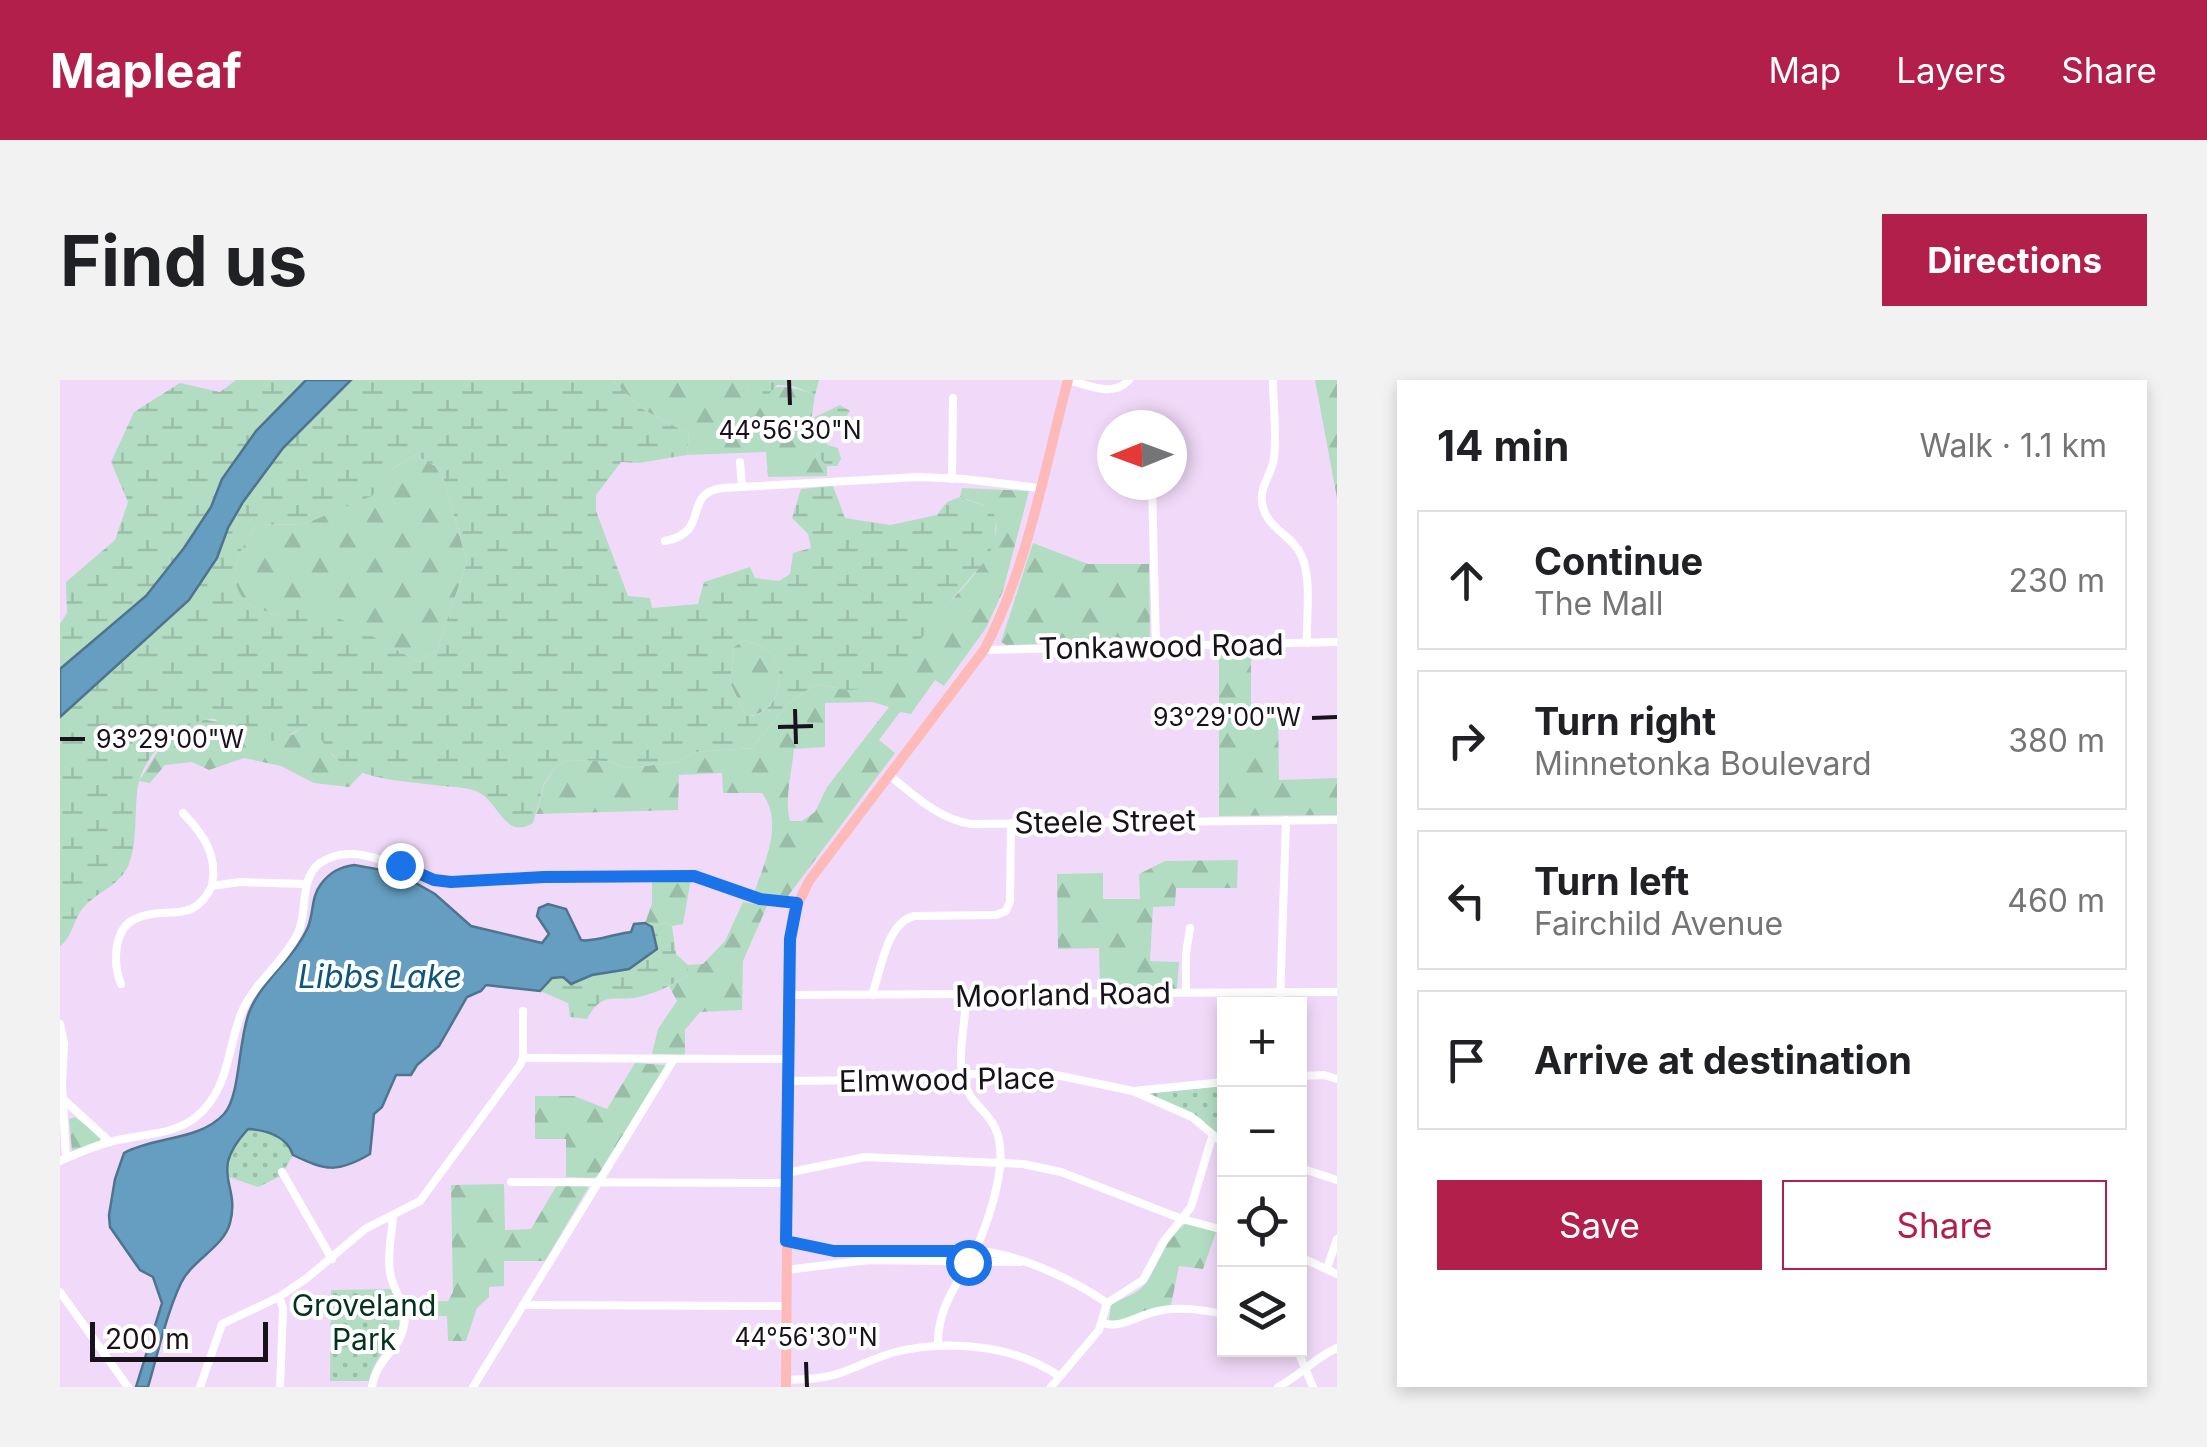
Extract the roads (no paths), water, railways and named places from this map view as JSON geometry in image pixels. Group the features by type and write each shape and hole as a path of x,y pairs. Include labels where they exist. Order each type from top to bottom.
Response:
{"main road":[{"path":"786,1384 791,924 809,880 984,650 1000,620 1019,565 1068,380"}],"street":[{"path":"1068,380 1110,390 1122,388 1130,380"},
{"path":"1273,380 1274,458 1262,504 1269,522 1297,548 1304,564 1306,642"},
{"path":"952,398 952,479"},
{"path":"740,462 742,486"},
{"path":"664,541 680,538 692,528 697,505 706,492 742,486 919,477 1040,488"},
{"path":"1152,500 1156,645"},
{"name":"Tonkawood Road","path":"984,650 1337,642"},
{"name":"Steele Street","path":"889,775 954,822 1337,820"},
{"path":"121,984 116,972 116,947 125,926 136,918 189,911 212,886 214,867 209,847 183,814"},
{"path":"1281,997 1286,820"},
{"path":"872,995 894,931 902,920 914,916 1006,912 1010,901 1011,822"},
{"path":"60,1024 64,1043 63,1160 110,1142 177,1128 209,1104 221,1084 240,1015 297,934 305,912 306,884 320,864 352,855 451,882 694,876 760,899 797,903"},
{"path":"212,886 240,882 306,884"},
{"path":"1186,993 1190,928"},
{"name":"Moorland Road","path":"788,995 1337,992"},
{"path":"938,1346 944,1306 975,1251 1000,1163 1000,1141 994,1124 968,1091 962,1075 966,995"},
{"path":"200,1387 222,1324 279,1297 365,1229 420,1201 523,1058 523,1011"},
{"path":"523,1058 787,1059"},
{"path":"472,1387 674,1059"},
{"name":"Elmwood Place","path":"787,1081 1032,1072 1133,1091 1217,1083"},
{"path":"1307,1076 1324,1075 1337,1080"},
{"path":"1133,1091 1192,1117 1217,1140"},
{"path":"63,1099 110,1142"},
{"path":"1055,1381 1102,1323 1107,1302 1142,1280 1164,1240 1182,1219 1195,1196 1212,1137"},
{"path":"511,1182 786,1178 865,1157 1023,1164 1061,1172 1182,1219 1217,1228"},
{"path":"1307,1170 1337,1180"},
{"path":"282,1172 332,1258"},
{"path":"372,1387 378,1364 399,1342 404,1324 405,1315 390,1275 393,1216"},
{"path":"1326,1268 1337,1239"},
{"path":"786,1241 834,1251 975,1251 1066,1279 1107,1302"},
{"path":"1307,1259 1337,1274"},
{"path":"786,1270 870,1260 1020,1262"},
{"path":"60,1292 128,1387"},
{"path":"279,1297 283,1308 280,1387"},
{"path":"523,1305 786,1306"},
{"path":"1102,1323 1119,1325 1167,1310 1217,1314"},
{"path":"786,1384 829,1376 892,1353 938,1346 1006,1354 1068,1387"},
{"path":"1278,1387 1316,1358 1337,1348"},
{"path":"1300,1357 1313,1387"}],"water":[{"path":"306,380 351,380 283,448 243,502 217,558 189,600 60,717 60,669 146,596 184,548 211,507 222,479 256,431"},
{"name":"Libbs Lake","path":"354,865 398,873 435,894 471,926 542,943 549,934 537,916 539,908 548,904 566,909 581,940 631,932 634,924 645,923 652,927 657,949 629,969 592,975 571,984 563,977 552,978 540,991 486,985 467,997 439,1046 411,1075 396,1075 382,1107 374,1114 370,1154 359,1160 332,1168 314,1164 293,1155 275,1135 248,1129 229,1157 232,1209 227,1232 181,1283 148,1387 136,1387 162,1303 153,1277 140,1270 110,1227 115,1179 124,1153 190,1134 224,1114 234,1094 250,1010 302,938 321,884 336,871"}],"park label":[{"name":"Groveland Park","path":"364,1322"}]}
